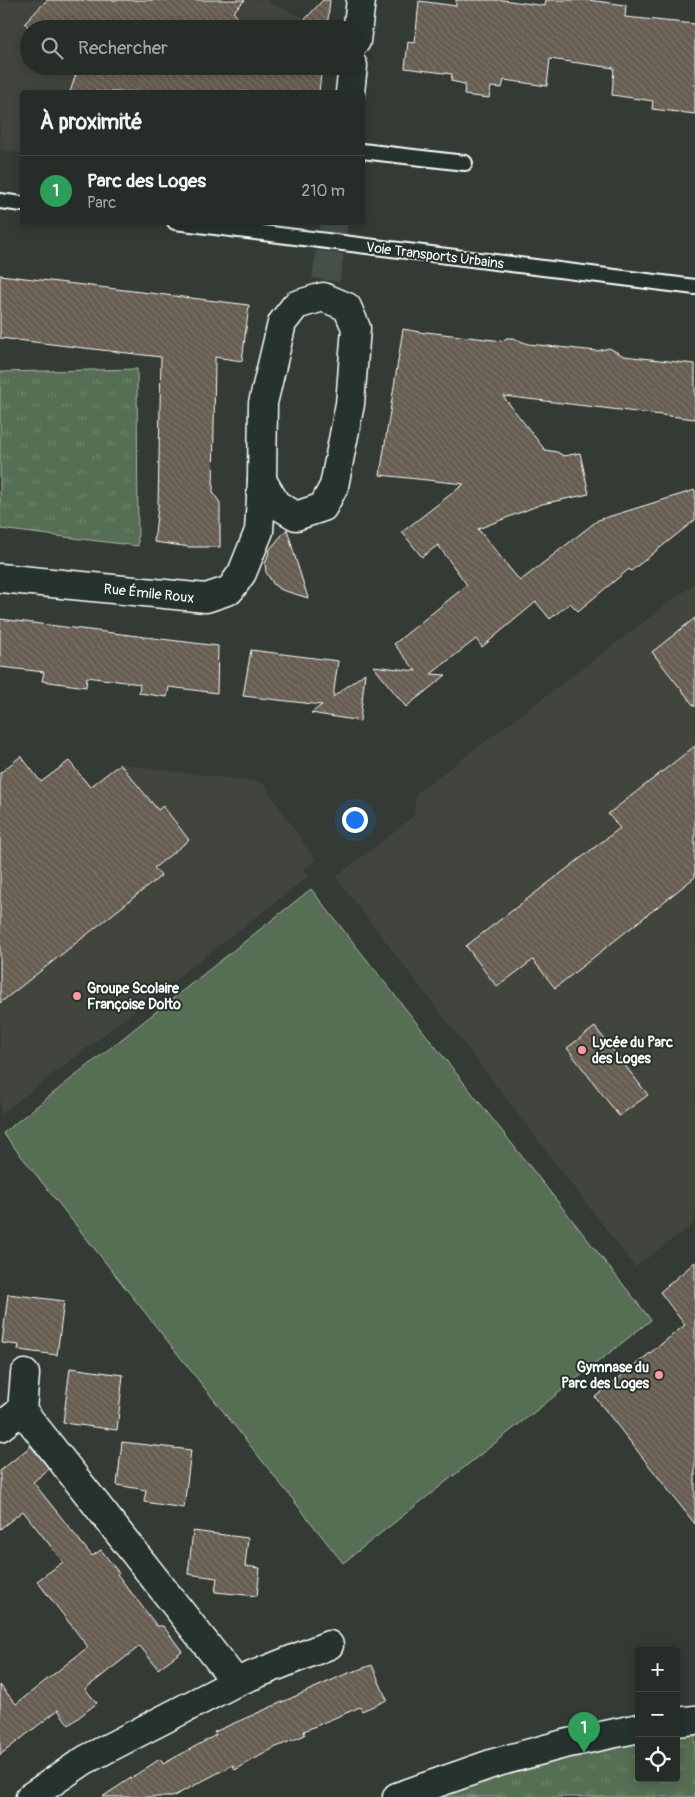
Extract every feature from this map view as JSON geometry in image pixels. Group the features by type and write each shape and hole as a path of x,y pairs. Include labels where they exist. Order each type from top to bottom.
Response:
{"street":[{"path":"359,20 361,0"},
{"path":"350,90 352,75"},
{"name":"Rue Émile Roux","path":"0,578 206,598 230,590 242,573 259,531 263,403 282,323 296,305 324,288 347,307 356,328 350,404 334,486 323,507 259,531"},
{"path":"262,480 276,504 296,516"},
{"path":"24,1374 22,1410 236,1682"},
{"path":"0,1427 22,1410"},
{"path":"30,1797 85,1760 236,1682 330,1645"},
{"path":"680,1722 695,1720"},
{"path":"397,1797 494,1763 564,1744 635,1729"}],"lane":[{"path":"365,151 465,163"},
{"path":"0,201 20,204"},
{"name":"Voie Transports Urbains","path":"199,225 695,287"}],"shaded area":[{"path":"0,0 267,0 272,4 306,18 323,0 330,0 328,20 20,20 20,75 321,75 319,90 20,90 20,153 0,150"},
{"name":"Lycée du Parc des Loges","path":"695,583 695,1223 635,1267 336,877 414,816 416,794"},
{"name":"Groupe Scolaire Françoise Dolto","path":"69,761 90,787 120,764 263,783 316,861 303,869 309,876 0,1115 0,773 41,782"}],"green space":[{"path":"137,369 138,546 0,529 0,372"},
{"path":"311,889 651,1320 343,1563 3,1133"},
{"path":"695,1720 695,1797 397,1797 635,1729 635,1782 680,1782 680,1722"}],"building":[{"path":"47,0 245,0 233,12 241,20 28,20"},
{"path":"323,0 330,0 328,20 304,20"},
{"path":"456,0 503,0 545,6 546,0 588,0 626,5 625,17 695,24 695,114 652,109 653,101 612,95 614,68 550,59 547,86 504,80 502,88 491,87 489,98 464,95 465,84 451,81 452,74 405,68 408,42 415,43 419,1 456,6"},
{"path":"76,75 321,75 319,90 71,90"},
{"path":"0,275 249,305 242,361 215,357 213,492 220,503 220,547 190,547 154,542 158,507 161,357 0,338"},
{"path":"403,329 503,341 506,338 513,338 528,344 597,351 609,348 624,356 695,364 695,419 503,396 545,450 557,452 564,456 580,453 589,494 542,504 478,529 520,581 598,520 695,490 695,520 631,571 629,569 578,611 570,603 550,619 536,602 482,647 476,639 431,674 446,675 406,707 373,666 416,671 394,644 467,585 438,545 422,557 402,532 464,484 380,475"},
{"path":"287,529 308,598 282,590 274,585 266,572 265,564 270,549"},
{"path":"695,618 695,707 652,652"},
{"path":"0,619 218,646 217,693 169,687 167,697 139,693 140,684 87,677 86,687 42,681 44,672 0,667"},
{"path":"251,650 338,661 333,697 365,673 360,721 311,713 322,705 243,696"},
{"path":"695,746 695,877 555,988 533,960 497,987 466,946 620,828 608,814"},
{"path":"21,756 41,782 69,761 90,787 120,764 158,810 163,806 189,840 154,868 161,876 0,1003 0,773"},
{"path":"595,1027 648,1095 619,1116 567,1048"},
{"name":"Gymnase du Parc des Loges","path":"695,1262 695,1524 595,1397 685,1325 660,1292"},
{"path":"8,1294 64,1301 57,1355 18,1350 19,1345 2,1343"},
{"path":"70,1368 123,1375 117,1430 63,1423"},
{"path":"122,1442 191,1450 184,1508 144,1502 146,1490 117,1485"},
{"path":"31,1446 49,1469 33,1482 92,1556 101,1550 157,1626 163,1626 182,1651 158,1669 140,1646 85,1689 97,1703 69,1725 58,1710 0,1755 0,1685 16,1704 88,1647 37,1581 63,1562 23,1511 0,1529 0,1471"},
{"path":"193,1531 248,1538 245,1566 260,1568 257,1596 215,1592 217,1578 188,1574"},
{"path":"372,1665 387,1700 362,1711 360,1707 304,1731 305,1735 274,1748 235,1770 233,1765 172,1797 102,1797 160,1759 163,1764 216,1735 214,1732 346,1674"}],"tunnel":[{"path":"326,280 334,225"}],"place":[{"name":"Groupe Scolaire Françoise Dolto","path":"77,996"},
{"name":"Lycée du Parc des Loges","path":"582,1050"},
{"name":"Gymnase du Parc des Loges","path":"659,1375"},
{"name":"Parc des Loges","path":"584,1753"}]}
